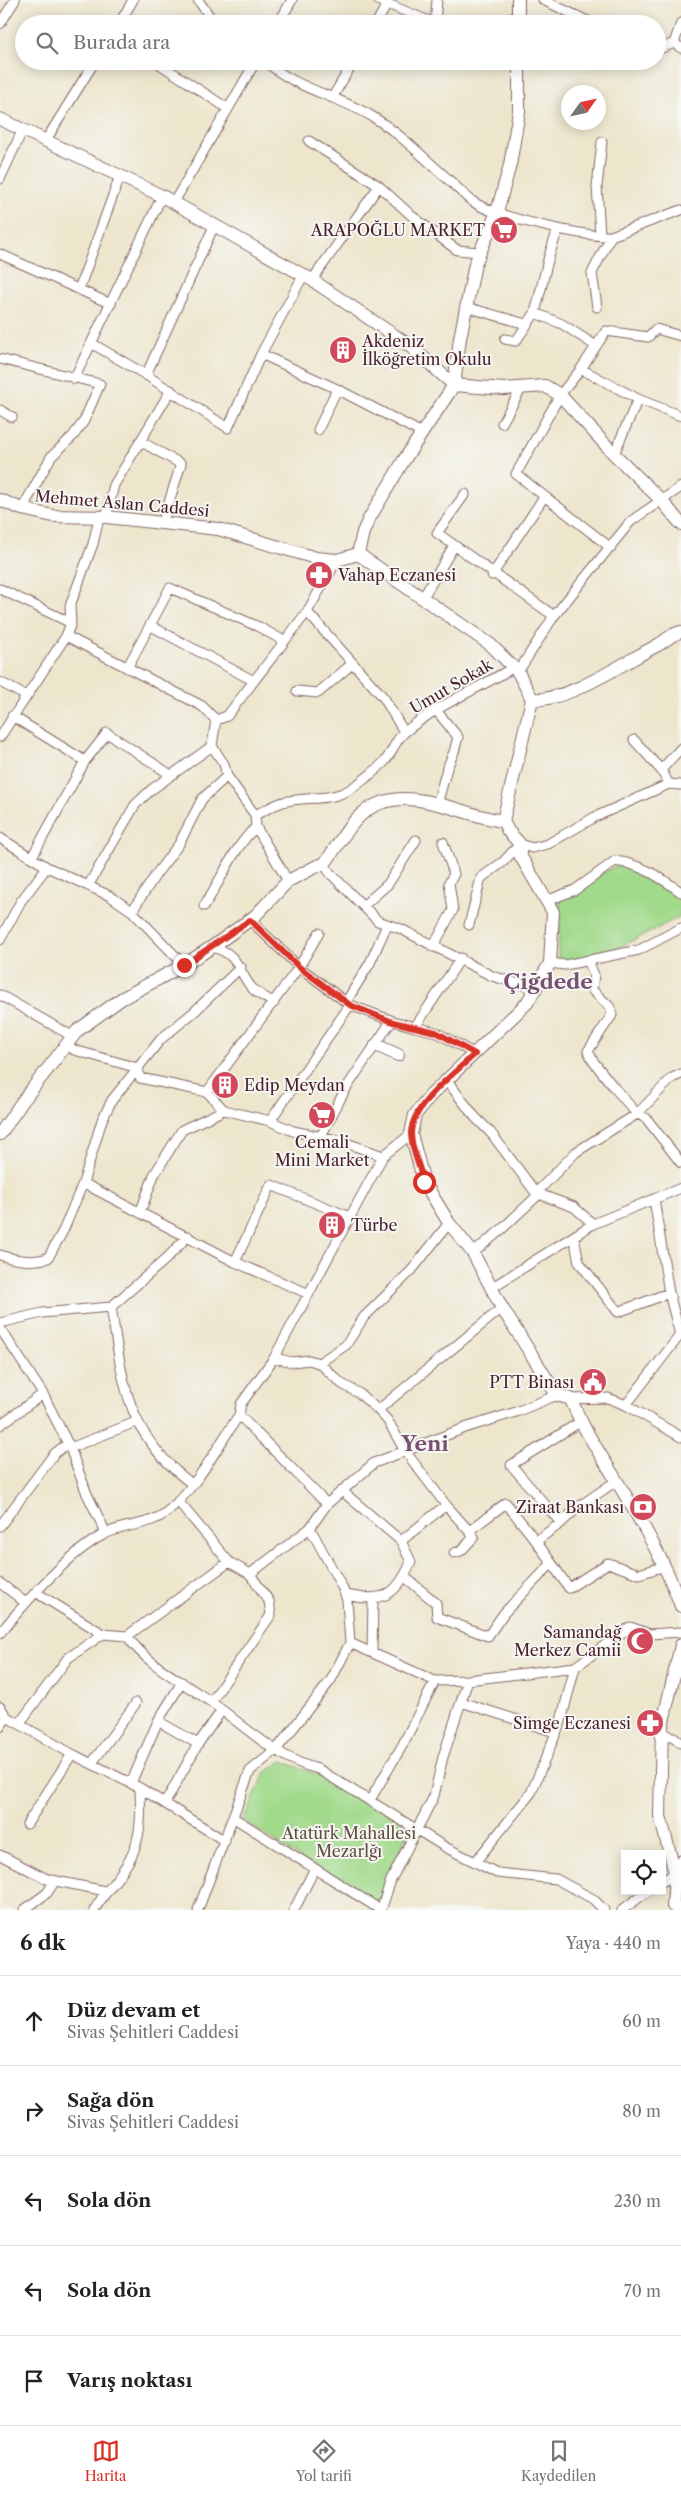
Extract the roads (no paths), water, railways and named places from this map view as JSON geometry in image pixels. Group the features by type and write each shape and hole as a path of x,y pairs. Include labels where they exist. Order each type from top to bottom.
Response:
{"street":[{"path":"0,24 15,0"},
{"path":"124,15 133,0"},
{"path":"198,0 209,15"},
{"path":"283,15 292,0"},
{"path":"378,0 408,15"},
{"path":"436,15 437,0"},
{"path":"518,0 518,15"},
{"path":"542,0 574,15"},
{"path":"381,15 387,4"},
{"path":"677,46 681,23"},
{"path":"46,140 89,70"},
{"path":"169,70 227,108"},
{"path":"174,202 250,70"},
{"path":"278,70 303,87 373,117 413,148 475,203 497,212 558,229 611,236 681,210"},
{"path":"332,98 349,70"},
{"path":"519,70 519,111 510,165 497,212 475,264 466,307 454,385 422,433 369,520 363,532 358,554 491,645 516,670 532,699 503,821 508,831 520,844 532,848 548,844 594,817 669,784 681,785"},
{"path":"0,119 174,202 308,278 410,346 454,385 521,389 545,386 560,395 614,454 662,501 681,524"},
{"path":"0,179 23,129"},
{"path":"308,141 379,186 412,216 457,250 480,252"},
{"path":"600,236 597,186 602,142"},
{"path":"80,289 120,176"},
{"path":"91,343 146,374 228,428 261,354 308,278 379,186"},
{"path":"74,379 111,304 122,273 162,196"},
{"path":"146,374 214,226"},
{"path":"505,338 516,341 535,313 558,229"},
{"path":"597,307 592,273 611,236"},
{"path":"0,254 111,304"},
{"path":"466,307 526,324"},
{"path":"535,313 562,324 596,346"},
{"path":"611,548 516,474 560,395 581,369 606,331 648,337 656,329 681,336"},
{"path":"261,354 337,389 422,433"},
{"path":"0,359 100,384 84,421 73,436 51,457 22,509"},
{"path":"581,369 638,399 681,416"},
{"path":"318,430 337,389"},
{"path":"502,423 521,389"},
{"path":"0,737 66,636 71,623 70,606 114,485 171,390"},
{"path":"614,454 638,399"},
{"path":"0,410 12,417"},
{"path":"140,441 182,464 163,521"},
{"name":"Umut Sokak","path":"255,815 281,803 303,798 331,798 352,788 385,761 394,742 404,732 435,709 516,670 554,616 611,548 631,520 681,487"},
{"path":"465,494 437,533 492,575 554,616"},
{"path":"492,575 544,497"},
{"name":"Mehmet Aslan Caddesi","path":"0,500 22,509 53,516 163,521 218,529 316,558 336,560 358,554"},
{"path":"422,599 454,546"},
{"path":"216,720 227,716 307,612 336,560"},
{"path":"127,668 170,588 259,627 284,641"},
{"path":"0,589 71,623"},
{"path":"307,612 384,698 404,732"},
{"path":"151,626 254,681"},
{"path":"532,699 542,700 560,696 619,667 680,629"},
{"path":"66,636 202,706 216,720"},
{"path":"297,691 318,693 353,663"},
{"path":"0,682 26,696"},
{"path":"435,709 458,737 437,805"},
{"path":"12,716 85,761"},
{"path":"216,720 212,746 224,764 227,776 255,815 256,827 288,882"},
{"path":"32,858 85,761 107,733 171,775"},
{"path":"634,740 661,770 669,784"},
{"path":"88,886 136,805 151,790 212,746"},
{"path":"661,770 681,748"},
{"path":"132,911 179,844 202,799 227,776"},
{"path":"0,1134 69,1040 121,999 184,965 250,920 288,882 324,864 363,813 395,798 437,805 485,819 503,821"},
{"path":"204,906 219,884 242,840 256,827"},
{"path":"0,838 47,867 110,896 132,911 184,965"},
{"path":"363,906 388,884 416,840"},
{"path":"433,947 453,910 449,883 454,874 443,842"},
{"path":"520,844 520,855 553,912 550,963 527,1003 431,1095 415,1115 411,1134 424,1182 472,1253 502,1308 557,1395"},
{"path":"468,925 481,878 504,862 520,844"},
{"path":"546,902 576,890 615,861 632,863 659,876 681,892"},
{"path":"324,864 330,873 378,921 461,958 492,976 536,989"},
{"path":"0,940 21,901 47,867"},
{"path":"250,920 299,967 348,1004 393,1022 436,1032 475,1054"},
{"path":"270,1121 348,1004 370,963 387,924"},
{"path":"550,963 565,965 639,950 681,928"},
{"path":"207,1092 274,1003 299,967 319,933"},
{"path":"212,946 221,948 240,967 253,990 274,1003"},
{"path":"415,1027 461,958"},
{"path":"588,960 594,975 592,990 610,1008 612,1015 588,1050 593,1061 637,1114 646,1118 681,1163"},
{"path":"0,1255 15,1260 41,1260 48,1258 64,1229 83,1183 102,1120 112,1100 161,1038 195,1011 240,967"},
{"path":"0,996 69,1040 74,1050 138,1068"},
{"path":"321,1136 345,1090 388,1026 393,1022"},
{"path":"376,1045 398,1054"},
{"path":"138,1068 140,1078 207,1092 224,1110 270,1121 293,1131 321,1136 383,1156"},
{"path":"472,1253 502,1229 536,1197 536,1193 576,1152 637,1114 672,1078 681,1074"},
{"path":"447,1081 475,1117 491,1133 536,1193 574,1207 593,1224"},
{"path":"140,1213 154,1175 182,1130 224,1110"},
{"path":"0,1633 26,1603 74,1556 106,1533 154,1521 178,1501 192,1484 239,1415 241,1404 274,1358 383,1156 411,1134"},
{"path":"83,1183 235,1262 310,1294"},
{"path":"235,1262 271,1186 350,1217"},
{"path":"491,1288 593,1224 681,1188"},
{"path":"626,1405 681,1335 670,1293 654,1198"},
{"path":"320,1364 346,1345 364,1317 412,1270 450,1223"},
{"path":"0,1323 42,1313 111,1307 166,1259 188,1236"},
{"path":"574,1237 579,1262 618,1312 670,1293"},
{"path":"111,1307 120,1372 136,1422 170,1468 192,1484"},
{"path":"378,1410 502,1308"},
{"path":"0,1328 43,1394 69,1446 87,1494 106,1533"},
{"path":"274,1358 292,1362 309,1360 320,1364 342,1384 360,1394 378,1410 388,1421 405,1451 446,1505 474,1537 461,1551 454,1553"},
{"path":"0,1425 43,1394"},
{"path":"250,1574 310,1528 327,1504 374,1463 465,1428 516,1412 557,1395 571,1399 608,1398 626,1405 681,1437"},
{"path":"571,1399 580,1422 665,1566 680,1599"},
{"path":"239,1415 327,1504"},
{"path":"0,1526 54,1454 69,1446 136,1422"},
{"path":"561,1523 511,1465 580,1422"},
{"path":"536,1541 561,1523 577,1508 616,1481"},
{"path":"342,1491 401,1542 411,1562 405,1577 390,1592 379,1599 345,1595"},
{"path":"178,1501 229,1562 250,1574 269,1601 271,1615 211,1702"},
{"path":"469,1532 506,1504 536,1541 550,1564 569,1588 608,1563 639,1574 665,1566"},
{"path":"401,1542 446,1505"},
{"path":"198,1910 250,1771 276,1750 331,1680 350,1643 345,1595 310,1528"},
{"path":"37,1593 102,1634 127,1636 229,1562"},
{"path":"405,1577 436,1603 437,1617 488,1636 504,1613 550,1564"},
{"path":"0,1583 26,1603"},
{"path":"372,1652 373,1599"},
{"path":"350,1643 435,1681 468,1680 575,1667 630,1627 650,1634 681,1632"},
{"path":"19,1724 68,1658 102,1634"},
{"path":"127,1636 136,1648 153,1663 211,1702 276,1750 304,1766 318,1769 444,1847 497,1873 556,1879 593,1899 604,1910"},
{"path":"679,1910 673,1906 675,1873 660,1816 662,1734 681,1645"},
{"path":"476,1862 530,1793 566,1705 575,1667"},
{"path":"234,1818 314,1870 381,1910 391,1880 434,1796 443,1757 468,1680"},
{"path":"370,1800 402,1746 435,1681"},
{"path":"130,1783 158,1722 182,1682"},
{"path":"460,1702 555,1732"},
{"path":"92,1763 136,1703"},
{"path":"0,1707 7,1718 72,1754 140,1788 225,1841"},
{"path":"164,1803 198,1744 222,1710"},
{"path":"0,1727 7,1718"},
{"path":"158,1722 198,1744"},
{"path":"662,1734 674,1737 681,1744"},
{"path":"28,1824 72,1754"},
{"path":"94,1910 105,1891 130,1859 142,1820 140,1788"},
{"path":"0,1855 47,1880 105,1891"},
{"path":"666,1879 675,1873 681,1860"},
{"path":"294,1910 314,1870"},
{"path":"24,1910 48,1893 55,1881"},
{"path":"622,1910 643,1895"}],"place":[{"name":"ARAPOĞLU MARKET","path":"504,230"},
{"name":"Akdeniz İlköğretim Okulu","path":"343,350"},
{"name":"Vahap Eczanesi","path":"319,575"},
{"name":"Edip Meydan","path":"225,1085"},
{"name":"Cemali Mini Market","path":"322,1115"},
{"name":"Türbe","path":"332,1225"},
{"name":"PTT Binası","path":"593,1382"},
{"name":"Ziraat Bankası","path":"643,1507"},
{"name":"Samandağ Merkez Camii","path":"640,1641"},
{"name":"Simge Eczanesi","path":"650,1723"}],"district":[{"name":"Çiğdede","path":"548,981"},
{"name":"Yeni","path":"425,1443"}],"park label":[{"name":"Atatürk Mahallesi Mezarlğı","path":"349,1842"}]}
